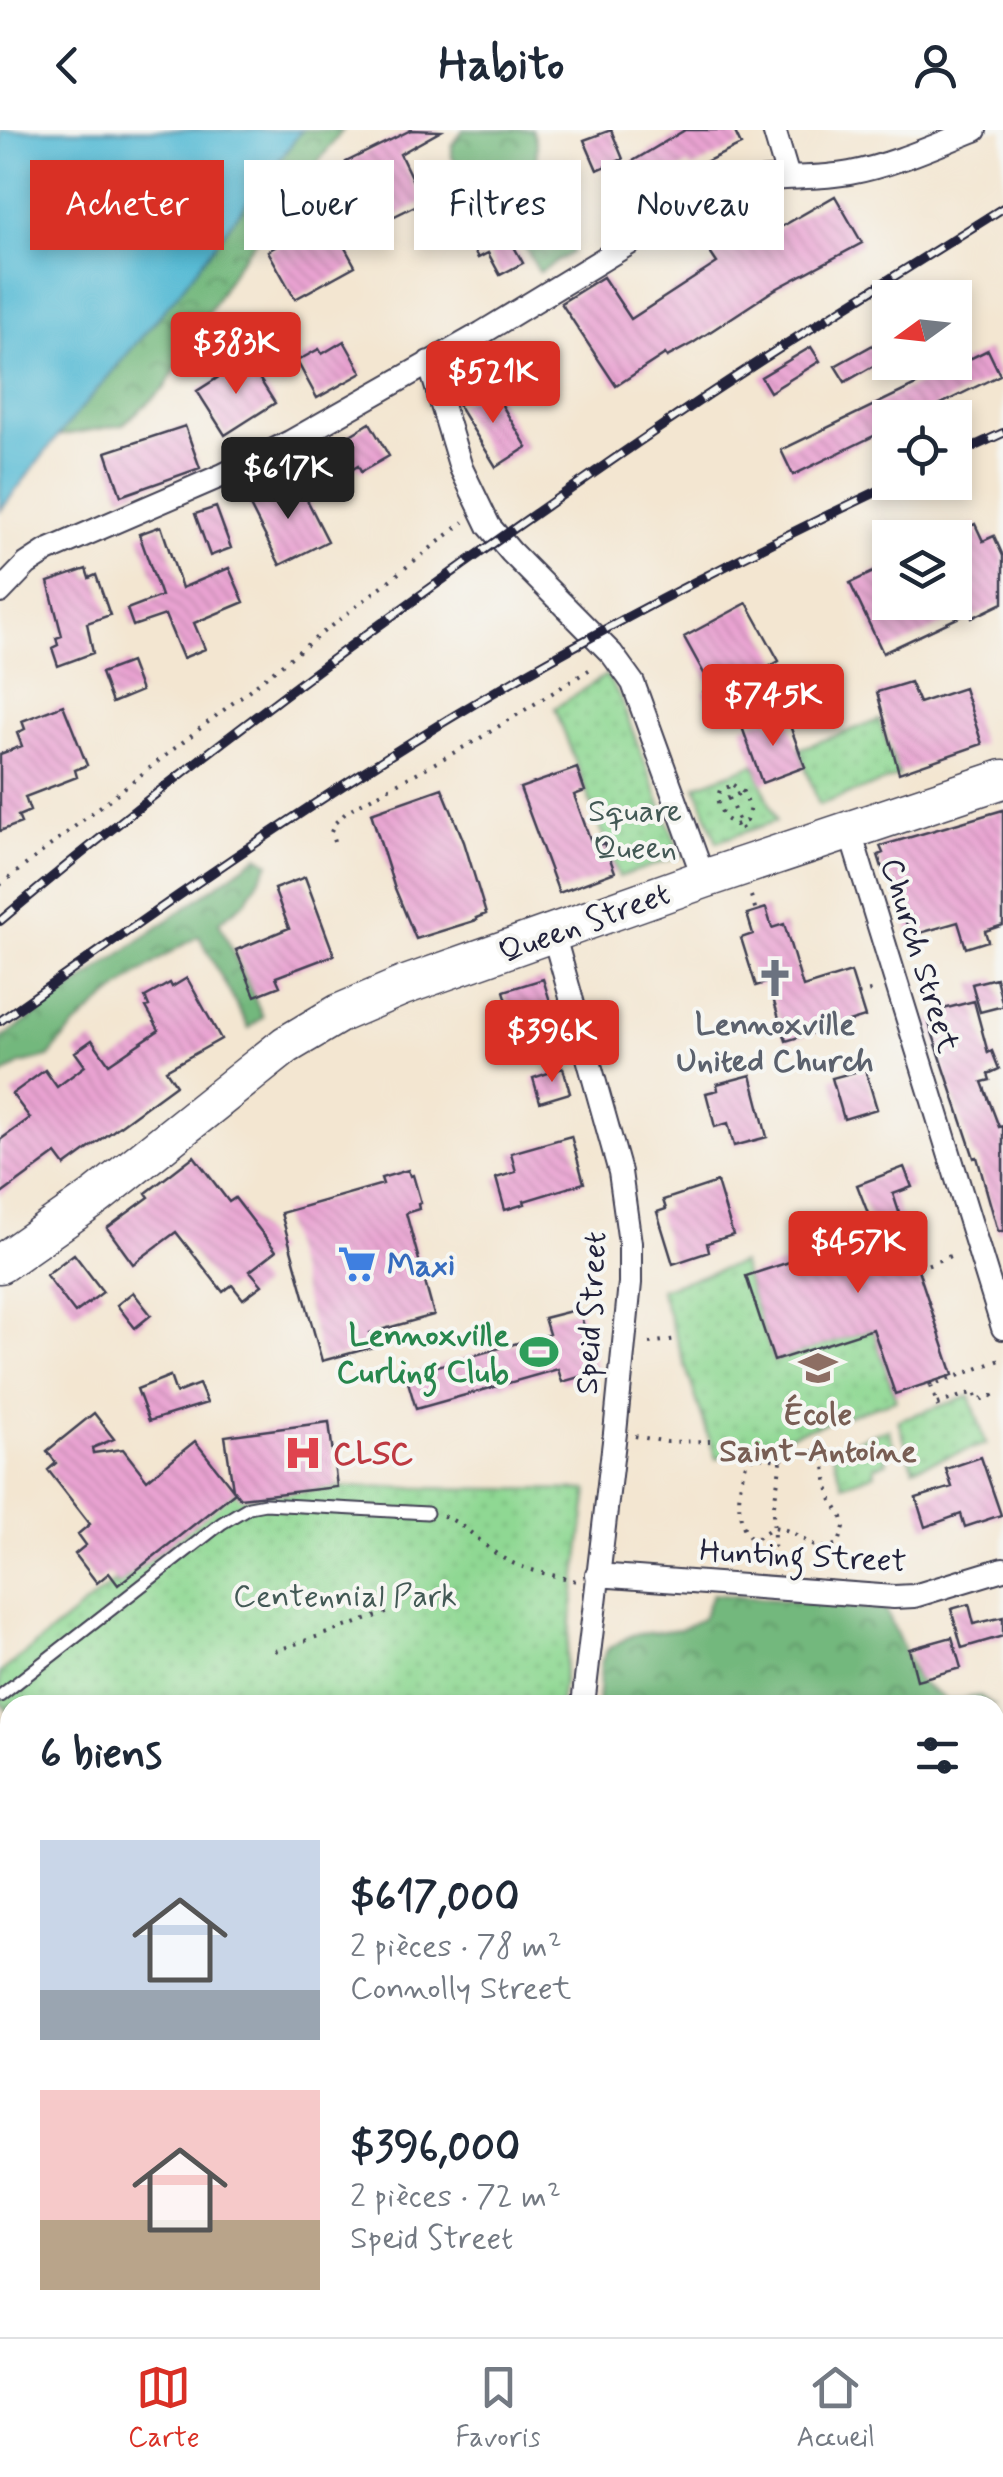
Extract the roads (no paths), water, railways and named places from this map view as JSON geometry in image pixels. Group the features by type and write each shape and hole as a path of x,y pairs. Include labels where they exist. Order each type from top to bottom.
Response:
{"main road":[{"name":"Queen Street","path":"0,1264 97,1196 196,1114 310,1029 403,986 848,829 1003,779"}],"street":[{"path":"774,130 788,177"},
{"path":"0,592 27,564 47,551 255,460 482,333 712,193 753,178 846,174 876,167 975,130"},
{"path":"429,362 461,468 480,510 511,552 612,654 633,683 704,879"},
{"name":"Church Street","path":"848,829 1003,1328"},
{"name":"Speid Street","path":"553,933 614,1149 629,1218 630,1282 584,1695"},
{"name":"Hunting Street","path":"596,1580 894,1598 914,1596 1003,1570"}],"lane":[{"path":"1,1695 222,1523 249,1508 283,1504 426,1514"}],"water":[{"path":"0,130 302,130 279,160 244,160 244,206 224,233 224,160 30,160 30,250 211,250 0,511"}],"railway":[{"path":"0,921 241,728 490,546 701,399 1003,208"},
{"path":"972,447 1003,433"},
{"path":"0,1021 323,798 433,728 629,617 872,494"}],"place":[{"name":"Lennoxville United Church","path":"775,978"},
{"name":"Maxi","path":"357,1264"},
{"name":"Lennoxville Curling Club","path":"539,1352"},
{"name":"École Saint-Antoine","path":"818,1368"},
{"name":"CLSC","path":"303,1453"}],"park label":[{"name":"Square Queen","path":"635,828"},
{"name":"Centennial Park","path":"345,1595"}]}
